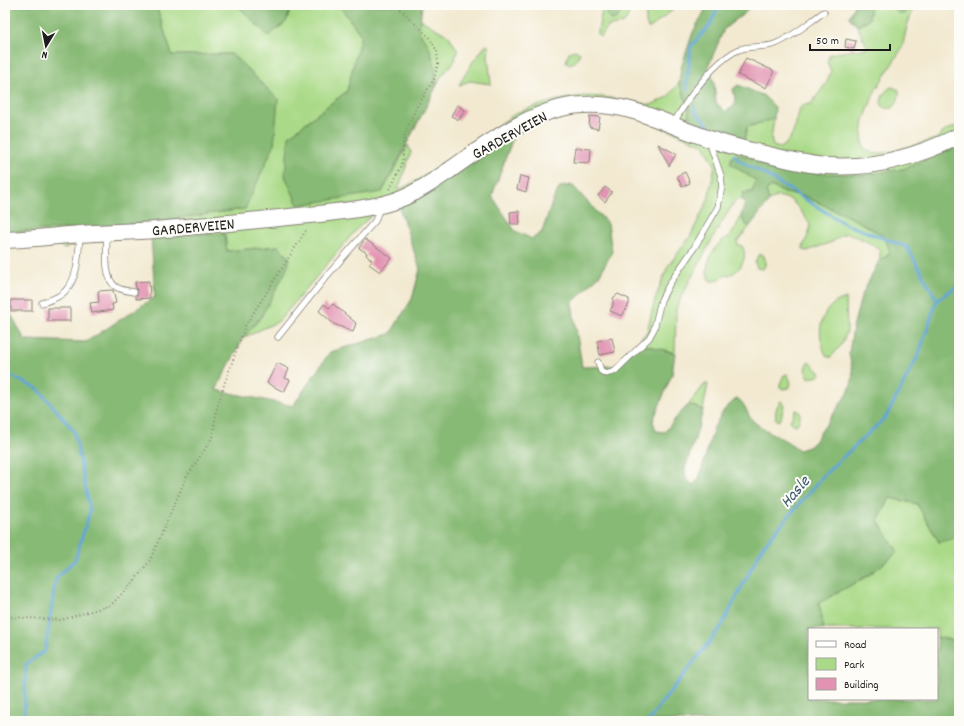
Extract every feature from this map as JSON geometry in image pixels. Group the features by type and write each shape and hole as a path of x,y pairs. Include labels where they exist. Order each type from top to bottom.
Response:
{"street":[{"name":"GARDERVEIEN","path":"5,240 175,228 310,214 391,203 415,192 489,143 524,123 553,110 579,104 615,106 654,116 710,139 745,150 810,164 842,166 874,164 910,156 959,136"}],"lane":[{"path":"673,125 702,82 729,55 749,46 775,44 791,35 824,12"},
{"path":"598,362 601,371 606,374 614,371 649,338 654,329 661,300 670,283 688,258 714,214 720,202 722,186 720,171 710,139"},
{"path":"278,337 326,277 375,222 381,205"},
{"path":"107,232 107,271 110,279 117,288 134,292"},
{"path":"42,303 60,295 67,290 77,270 80,234"}],"path":[{"path":"381,205 401,166 403,159 403,140 415,110 434,79 438,64 437,52 429,37 396,5"},
{"path":"5,622 12,617 61,620 111,606 149,562 186,478 212,438 217,408 245,326 310,224 310,214"}],"green space":[{"path":"5,5 156,5 172,55 232,54 278,99 274,145 245,209 103,227 5,232"},
{"path":"156,5 237,5 268,36 286,22 292,5 339,5 361,35 347,91 289,136 368,194 382,192 408,145 411,152 398,190 418,180 518,112 557,100 583,96 604,97 651,105 668,97 679,83 689,108 744,140 747,127 774,119 771,139 773,146 780,148 785,145 791,136 796,125 800,108 804,105 811,104 827,82 831,71 827,62 830,54 868,48 857,26 869,19 871,5 893,5 898,13 904,14 907,5 915,5 907,26 902,48 875,91 864,120 862,135 864,148 874,154 890,152 936,139 946,130 959,125 959,145 903,169 864,175 814,173 780,167 730,163 756,181 752,192 743,193 742,199 735,201 720,225 682,295 676,309 675,353 638,343 647,331 655,299 668,266 690,237 708,200 715,165 704,145 623,111 573,111 547,118 375,212 356,230 279,321 243,338 261,317 278,246 227,251 224,234 151,235 74,243 64,249 58,244 5,247 5,232 103,227 245,209 232,54 172,55"},
{"path":"237,5 292,5 286,22 268,36"},
{"path":"339,5 422,5 419,32 428,44 435,66 436,87 382,192 298,205 285,176 289,136 347,91 361,35"},
{"path":"603,5 610,5 607,15 616,19 627,5 629,5 629,11 625,22 609,26 600,37 598,35 598,31"},
{"path":"610,5 627,5 616,19 611,20 607,15"},
{"path":"646,5 679,5 648,28 646,23"},
{"path":"708,5 749,5 746,12 724,29 708,67 714,82 716,103 726,112 736,103 733,89 738,85 764,96 775,107 774,119 747,127 744,141 725,139 688,125 689,107 679,83 681,68 693,32"},
{"path":"853,5 871,5 869,19 857,26 849,17 854,7"},
{"path":"893,5 908,5 904,14 898,13"},
{"path":"420,18 449,36 458,51 454,62 440,78 436,87 433,58 428,45 419,32"},
{"path":"486,45 489,47 488,55 491,84 470,81 459,85 472,63"},
{"path":"575,50 580,53 575,62 569,64 566,62 569,52"},
{"path":"892,87 899,90 898,97 893,108 887,108 884,107 881,101 885,93"},
{"path":"515,132 492,196 515,231 532,239 542,232 553,200 560,187 572,185 608,224 612,252 599,276 572,303 582,367 614,366 638,343 675,353 672,374 653,421 656,431 665,432 689,404 703,410 685,468 686,479 693,485 699,479 714,427 724,410 737,398 743,404 753,421 764,429 788,442 799,450 811,446 848,393 852,382 853,373 849,353 853,328 861,297 880,259 886,257 890,251 884,236 856,220 804,196 785,193 773,187 766,190 769,201 750,226 745,224 741,216 745,203 742,199 743,193 752,192 756,181 730,163 732,157 739,154 780,167 814,173 864,175 903,169 959,145 959,251 957,258 959,270 959,537 939,542 917,504 890,498 878,521 898,552 869,575 819,603 824,628 808,628 808,700 938,700 938,637 959,642 959,721 5,721 5,389 9,379 5,373 5,303 25,340 86,342 155,297 151,235 225,234 227,251 278,246 290,258 285,273 261,317 243,338 216,390 293,406 330,352 390,334 412,299 420,269 399,207"},
{"path":"773,187 785,193 804,196 856,220 884,236 890,251 886,257 880,259 880,250 870,243 847,233 832,242 807,251 803,250 810,225 791,200 778,196 769,201 766,190"},
{"path":"741,216 745,224 750,226 737,242 738,245 742,246 744,249 743,263 739,269 733,273 716,281 710,281 707,271 709,260 718,245 732,234"},
{"path":"762,254 765,262 764,268 762,269 757,268 755,263 758,255"},
{"path":"846,298 847,331 842,344 831,357 827,357 822,344 820,330 821,323 832,305"},
{"path":"807,363 811,363 821,374 815,377 808,377 805,369"},
{"path":"784,375 789,377 791,383 788,388 783,389 780,387 780,384"},
{"path":"705,384 708,384 703,410 689,404"},
{"path":"781,401 784,405 781,419 778,421 776,419 776,412"},
{"path":"796,410 799,411 800,417 796,425 792,424 790,421"},
{"path":"890,498 917,504 939,542 959,537 959,642 938,637 938,628 824,628 818,603 869,575 878,521"}],"building":[{"path":"846,39 856,41 854,49 845,47"},
{"path":"746,58 774,71 766,88 738,75"},
{"path":"457,105 465,110 459,120 451,116"},
{"path":"590,116 600,117 598,129 589,127"},
{"path":"658,144 676,154 669,166"},
{"path":"575,148 591,149 590,163 573,162"},
{"path":"685,172 690,183 682,187 677,176"},
{"path":"520,176 529,178 526,192 517,189"},
{"path":"605,187 612,192 605,202 598,196"},
{"path":"519,211 520,224 511,224 510,212"},
{"path":"365,239 392,258 380,272 369,264 372,260 366,255 367,253 359,248"},
{"path":"149,281 150,298 136,299 138,292 135,282"},
{"path":"113,290 116,303 112,304 113,310 92,313 90,303 99,302 98,291"},
{"path":"618,294 629,299 629,304 622,316 610,311 613,305 613,298"},
{"path":"11,300 32,300 32,311 11,311"},
{"path":"324,304 329,308 333,304 356,323 353,332 334,324 319,311"},
{"path":"48,308 70,308 70,321 48,321"},
{"path":"612,338 615,352 600,355 597,341"},
{"path":"277,363 289,369 285,378 290,380 284,392 267,383"}],"waterway":[{"path":"687,89 691,46 710,25 719,5"},
{"path":"694,107 697,113 714,132"},
{"path":"734,155 741,162 761,172 845,224 907,247 937,300"},
{"name":"Hasle","path":"649,721 721,627 763,546 826,473 886,417 918,356 937,300 959,285"},
{"path":"11,376 38,389 74,431 90,511 75,560 56,578 45,651 26,664 24,721"}]}
